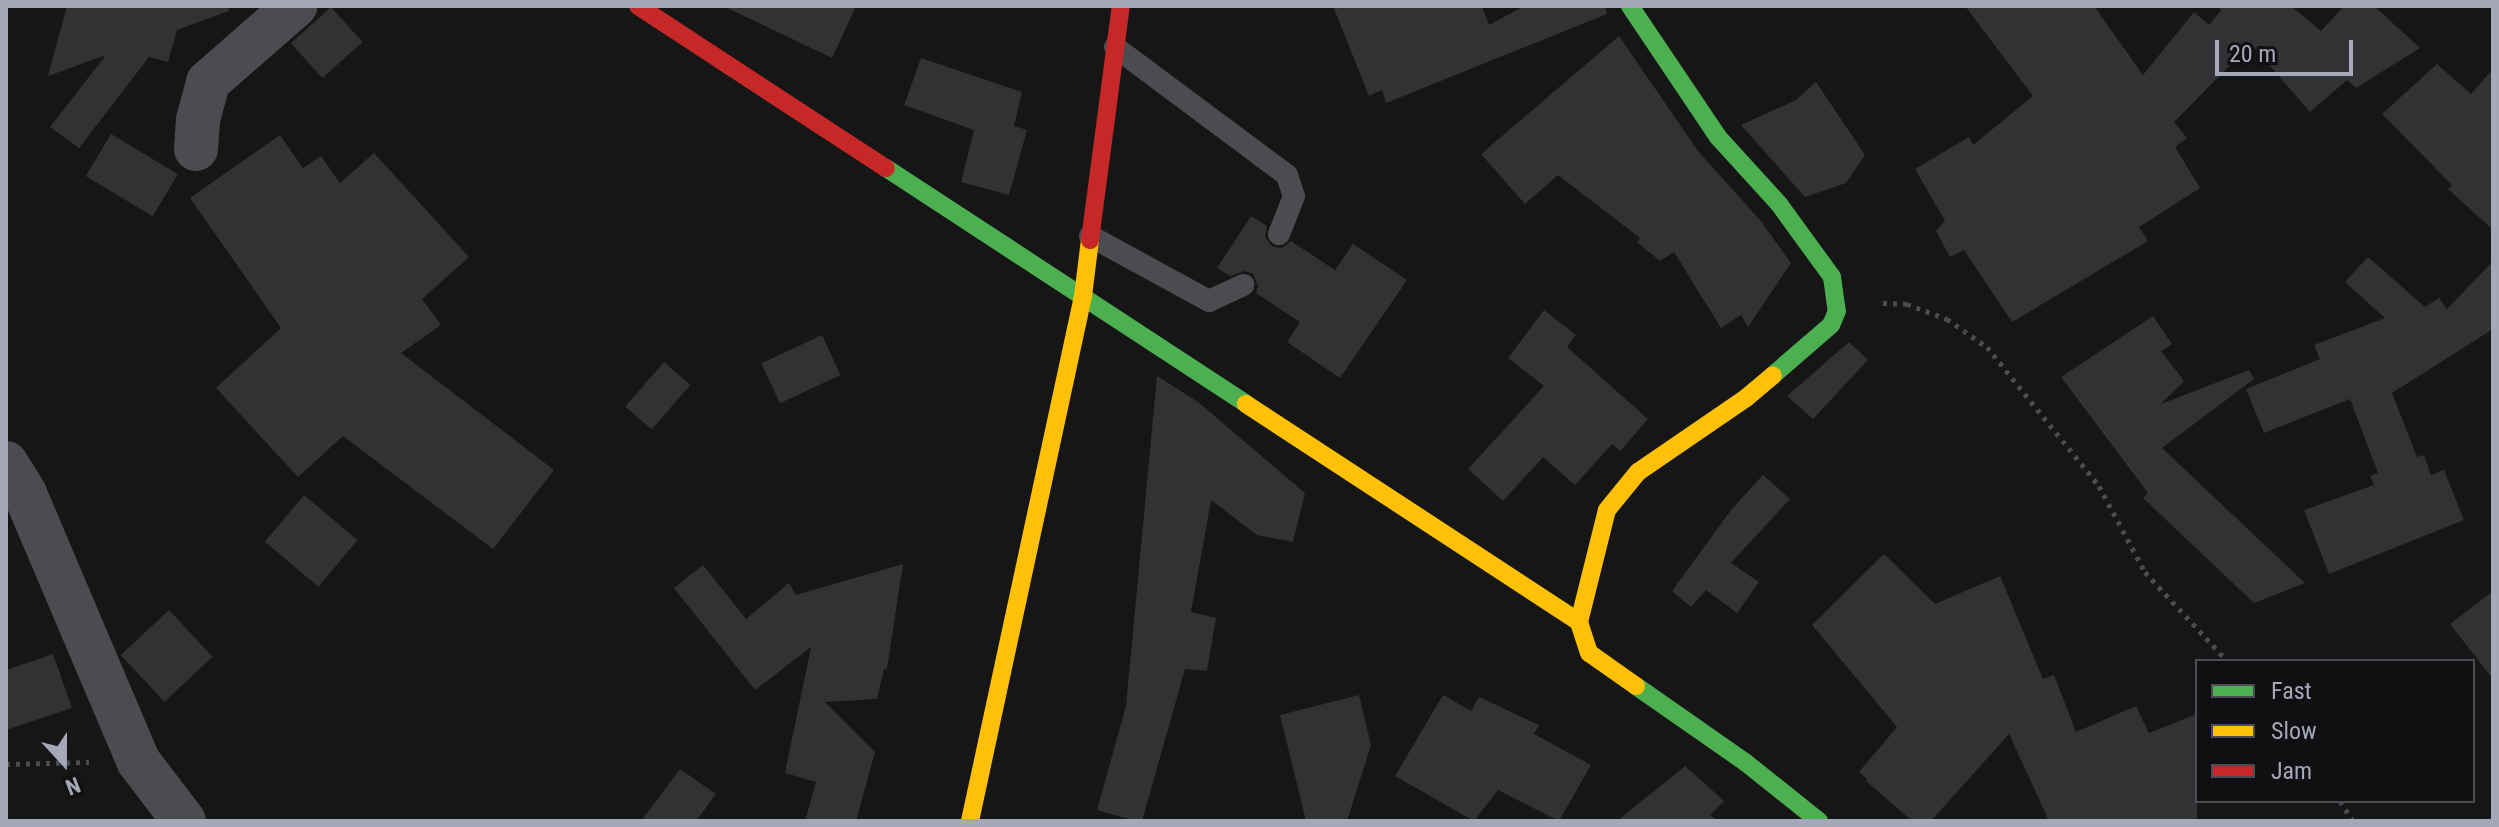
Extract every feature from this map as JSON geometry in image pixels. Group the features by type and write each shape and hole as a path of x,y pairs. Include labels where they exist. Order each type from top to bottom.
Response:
{"street":[{"path":"196,149 198,120 208,82 295,6"},
{"path":"638,6 1579,622"},
{"path":"970,821 1083,296 1121,6"},
{"path":"1630,6 1657,51 1718,137 1779,204 1832,277 1838,302 1831,325 1746,398 1638,472 1607,510 1579,622 1589,653 1745,762 1819,821"},
{"path":"6,463 25,494 139,762 184,821"}],"lane":[{"path":"1115,47 1287,175 1294,196 1279,234"},
{"path":"1090,236 1209,301 1244,285"}],"path":[{"path":"1838,302 1907,304 1947,319 1987,347 2099,486 2145,572 2225,659"},
{"path":"6,764 139,762"},
{"path":"2341,803 2353,821"}],"building":[{"path":"67,6 228,6 229,11 177,30 168,62 149,57 79,148 50,127 106,55 48,76"},
{"path":"723,6 856,6 832,58"},
{"path":"1333,6 1482,6 1489,25 1524,6 1605,6 1607,14 1386,103 1382,90 1369,96"},
{"path":"1965,6 2094,6 2143,75 2194,12 2209,25 2221,10 2218,6 2291,6 2321,31 2344,6 2374,6 2420,48 2356,88 2347,80 2310,112 2251,44 2174,122 2187,138 2175,147 2200,188 2139,227 2148,241 2012,322 1964,250 1950,257 1936,231 1945,221 1915,169 1969,137 1973,145 2033,96"},
{"path":"331,7 362,42 322,78 291,43"},
{"path":"1619,36 1698,151 1760,220 1791,263 1748,327 1741,315 1721,328 1674,252 1660,261 1637,242 1640,238 1558,175 1525,204 1481,154"},
{"path":"921,58 1022,92 1014,126 1027,130 1009,195 961,182 974,130 904,105"},
{"path":"2437,64 2471,94 2493,69 2493,230 2448,189 2452,185 2382,114"},
{"path":"1816,82 1865,155 1846,183 1805,197 1741,125 1796,100"},
{"path":"111,134 178,174 153,216 86,176"},
{"path":"280,135 303,168 321,156 340,183 374,153 469,257 422,299 441,325 401,353 554,470 493,549 343,436 298,477 216,388 281,328 190,198"},
{"path":"1251,216 1267,226 1265,237 1273,247 1282,248 1291,241 1335,270 1353,244 1407,280 1340,378 1287,342 1300,322 1256,293 1258,286 1253,274 1245,271 1230,276 1217,268"},
{"path":"2368,257 2425,307 2439,298 2447,309 2493,261 2493,329 2392,393 2417,457 2424,455 2431,475 2444,470 2464,520 2329,574 2304,510 2374,485 2370,476 2378,473 2350,399 2264,433 2246,389 2320,359 2314,345 2385,318 2345,282"},
{"path":"1544,310 1576,335 1567,347 1648,419 1620,451 1612,444 1575,485 1543,457 1503,501 1468,469 1544,386 1508,358"},
{"path":"2153,316 2172,344 2161,351 2184,381 2161,404 2249,370 2254,379 2162,448 2305,583 2254,603 2143,498 2148,493 2061,377"},
{"path":"822,335 841,375 780,403 761,363"},
{"path":"1849,342 1868,360 1813,419 1787,396"},
{"path":"664,362 690,385 652,429 625,407"},
{"path":"1157,376 1198,402 1305,493 1293,542 1257,535 1211,500 1191,612 1216,618 1207,671 1185,669 1142,821 1136,821 1097,810 1126,706"},
{"path":"1763,475 1790,499 1731,563 1759,582 1737,613 1706,590 1691,607 1672,591 1731,510"},
{"path":"304,495 358,540 318,587 265,542"},
{"path":"1884,554 1935,604 2000,576 2043,679 2054,675 2076,732 2136,706 2149,733 2195,715 2197,821 2049,821 2009,734 1931,821 1912,821 1859,772 1897,727 1812,625"},
{"path":"903,564 887,669 884,669 877,699 825,702 875,752 856,821 805,821 816,782 785,773 811,647 755,690 674,588 703,565 746,619 789,583 796,595"},
{"path":"2493,591 2493,679 2450,624"},
{"path":"169,610 213,657 164,702 121,655"},
{"path":"53,654 72,708 6,730 6,670"},
{"path":"1359,695 1371,745 1347,821 1306,821 1280,715"},
{"path":"1443,695 1471,711 1479,697 1539,725 1534,734 1591,765 1559,821 1498,790 1474,821 1395,776"},
{"path":"1685,766 1724,801 1710,815 1718,821 1617,821"},
{"path":"680,769 716,794 696,821 641,821"}],"traffic: fast":[{"path":"1630,6 1718,137 1779,204 1832,277 1837,311 1831,325 1773,375"},
{"path":"886,168 1246,404"},
{"path":"1636,686 1745,762 1819,821"}],"traffic: slow":[{"path":"970,821 1083,296 1090,240"},
{"path":"1636,686 1589,653 1579,622 1607,510 1638,472 1746,398 1773,375"},
{"path":"1246,404 1579,622"}],"traffic: jam":[{"path":"638,6 886,168"},
{"path":"1090,240 1121,6"}]}
